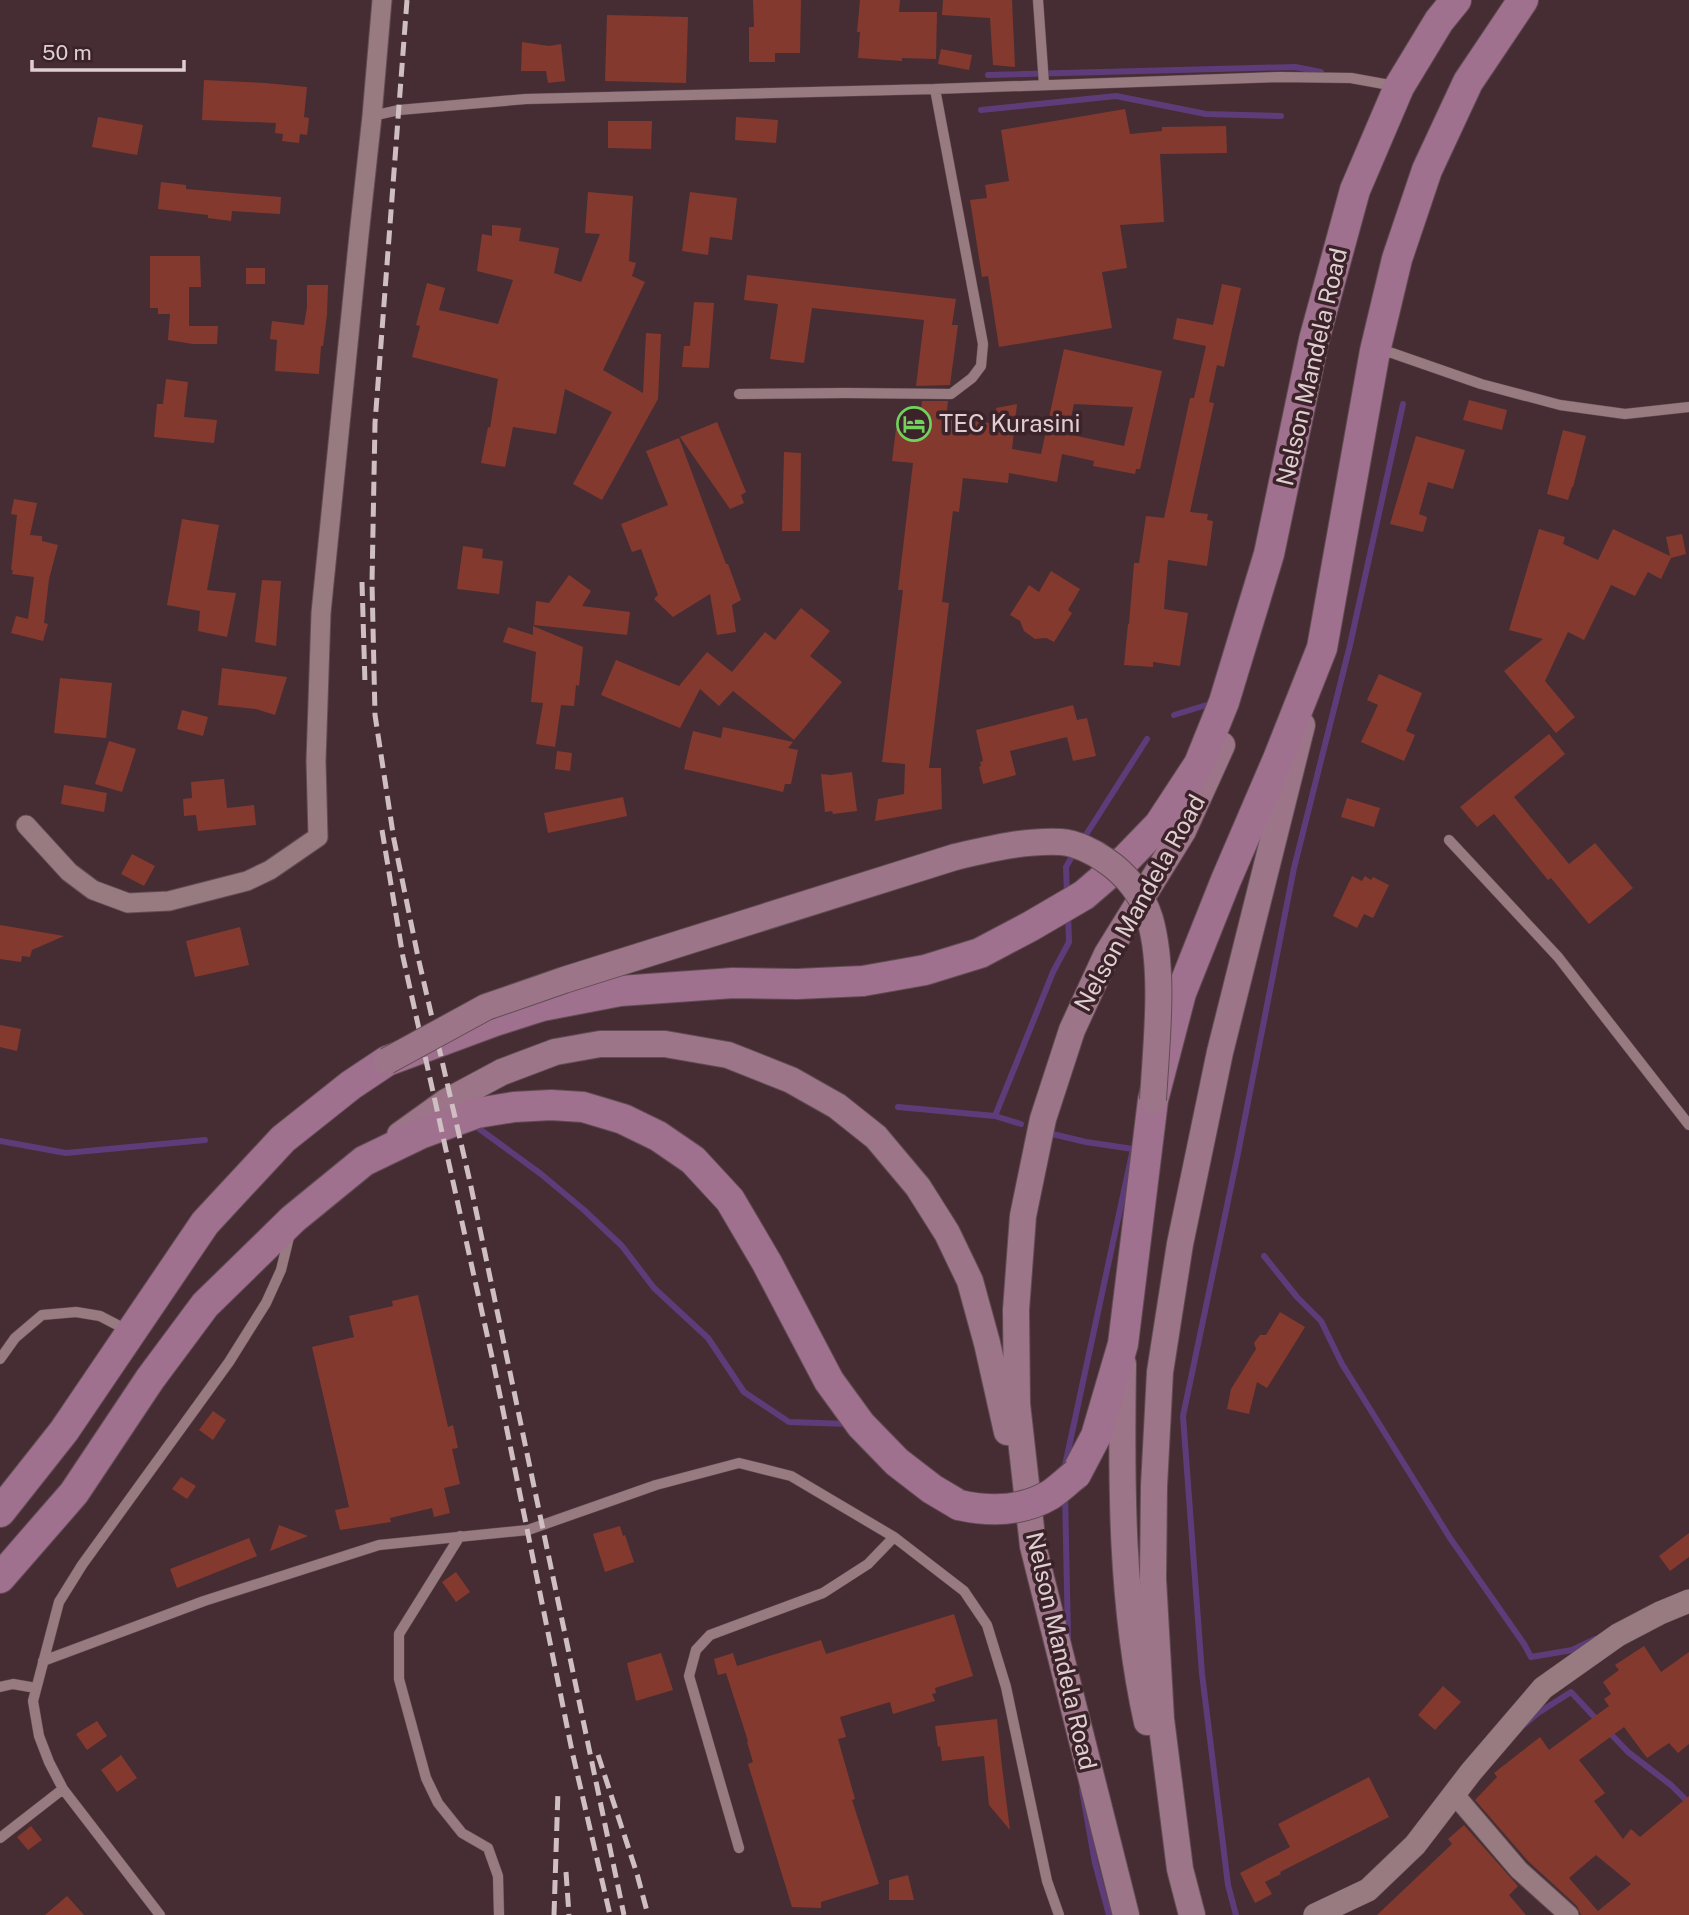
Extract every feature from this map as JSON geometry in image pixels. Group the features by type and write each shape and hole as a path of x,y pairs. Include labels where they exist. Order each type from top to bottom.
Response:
{"main road":[{"name":"Nelson Mandela Road","path":"1126,1915 1032,1546 1017,1404 1016,1310 1023,1216 1043,1119 1072,1030 1107,954 1184,831 1221,748 1244,669 1314,340 1355,190 1399,87 1439,21 1456,0"},
{"path":"1180,1869 1161,1719 1153,1579 1154,1486 1160,1372 1180,1244 1220,1052 1322,648 1375,351 1397,259 1426,170 1468,82 1524,0"},
{"path":"387,1061 542,1006 620,991 711,984 863,981 925,970 979,953 1042,920 1084,895 1127,858 1159,825 1199,764 1224,702 1269,554"},
{"path":"1153,1100 1181,993 1322,648"},
{"path":"0,1512 64,1431 205,1223 284,1139 351,1085 387,1061 485,1007 564,979 955,857 997,848 1064,842 1096,854 1114,866 1135,887 1150,917 1157,954 1153,1100 1123,1344 1121,1476 1125,1580 1142,1701 1192,1915"},
{"path":"0,1578 74,1493 150,1379 205,1305 293,1219 364,1161 446,1102 502,1072 555,1052 600,1044 665,1044 729,1055 791,1080 837,1106 876,1137 918,1186 947,1233 970,1281 987,1343 1032,1546"},
{"path":"364,1161 431,1130 477,1113 514,1107 583,1107 623,1119 658,1136 693,1160 730,1200 768,1263 830,1381 861,1425 897,1462 932,1489 959,1505 981,1510 1006,1510 1029,1504 1051,1494 1076,1474 1096,1436 1123,1344"}],"street":[{"path":"26,825 69,872 93,890 128,903 169,901 247,881 270,870 318,837 316,761 321,613 382,0"},
{"path":"1325,1913 1368,1889 1415,1845 1543,1688 1618,1636 1689,1601"},
{"path":"1454,1794 1519,1870 1569,1915"}],"lane":[{"path":"1038,0 1044,84"},
{"path":"372,116 399,110 526,99 1279,77 1351,78 1399,87"},
{"path":"738,394 951,394 972,378 981,366 983,344 935,89"},
{"path":"1375,351 1560,405 1625,414 1689,407"},
{"path":"1448,840 1558,957 1689,1125"},
{"path":"160,1915 63,1789 39,1736 33,1701 59,1602 82,1565 229,1362 266,1303 281,1270 293,1219"},
{"path":"0,1359 15,1338 42,1315 76,1312 100,1316 131,1332"},
{"path":"43,1661 204,1601 379,1545 528,1530 656,1485 739,1463 791,1476 894,1537 964,1591 987,1625 1006,1687 1047,1881 1059,1915"},
{"path":"460,1536 399,1633 399,1679 426,1778 438,1803 462,1833 488,1848 498,1876 499,1915"},
{"path":"739,1848 689,1676 696,1650 710,1635 823,1593 868,1564 894,1537"},
{"path":"0,1687 13,1684 36,1688"},
{"path":"0,1838 63,1789"}],"building":[{"path":"753,0 801,0 800,53 775,53 775,62 749,62 749,27 754,27"},
{"path":"860,0 900,0 899,12 937,12 936,59 902,58 902,61 858,58"},
{"path":"943,0 1012,0 1015,67 993,65 990,18 942,15"},
{"path":"607,15 688,17 686,83 605,81"},
{"path":"522,42 549,46 561,44 565,81 548,83 546,71 521,71"},
{"path":"941,49 972,55 969,70 938,64"},
{"path":"204,80 307,87 304,117 309,118 307,135 300,134 299,143 282,141 283,134 275,133 276,123 202,120"},
{"path":"1125,109 1130,134 1162,131 1162,127 1226,126 1227,153 1160,154 1164,222 1120,225 1127,268 1102,272 1112,328 999,347 988,276 982,277 970,200 987,198 985,185 1009,181 1001,130"},
{"path":"98,117 143,125 137,155 92,147"},
{"path":"736,117 778,120 776,143 735,140"},
{"path":"608,121 652,121 651,149 608,148"},
{"path":"161,182 186,185 186,189 281,197 280,214 232,211 231,221 208,218 208,215 158,209"},
{"path":"588,192 633,196 629,261 636,263 632,276 645,282 603,370 643,393 646,333 661,334 658,399 602,500 573,484 612,412 565,389 556,434 513,427 505,467 481,463 498,379 412,357 420,326 416,325 427,283 445,288 439,310 498,324 513,280 477,271 482,234 492,236 492,225 521,228 519,241 559,248 554,273 581,282 600,234 585,233"},
{"path":"690,192 737,198 732,240 710,237 708,255 682,251"},
{"path":"150,256 200,256 201,287 189,287 189,326 218,326 217,344 168,340 170,314 158,314 158,308 150,308"},
{"path":"246,268 265,268 265,284 246,284"},
{"path":"747,275 956,299 952,325 958,325 950,385 916,386 924,320 812,308 804,363 770,359 778,304 744,300"},
{"path":"1222,284 1241,288 1224,367 1217,365 1209,402 1214,403 1190,512 1208,514 1207,520 1213,521 1207,566 1168,560 1164,609 1188,613 1180,666 1153,662 1153,667 1124,665 1134,563 1139,563 1146,516 1164,518 1190,398 1194,398 1206,346 1173,339 1177,318 1213,325"},
{"path":"307,285 328,285 319,374 275,371 277,340 270,339 272,321 304,325"},
{"path":"694,302 714,303 709,368 682,367 684,346 690,346"},
{"path":"1064,349 1162,371 1140,469 1136,469 1135,474 1093,466 1094,461 1062,454 1057,482 1009,473 1008,483 963,478 959,512 953,511 942,602 949,603 929,768 941,768 942,809 875,821 878,799 904,794 905,764 882,762 903,590 898,590 913,463 892,461 896,429 918,432 922,401 948,401 946,418 999,424 996,408 1017,404 1012,449 1041,454","holes":["1074,404 1133,407 1124,446 1067,434"]},
{"path":"166,379 188,382 184,417 217,420 214,443 154,437 157,404 163,404"},
{"path":"1469,400 1507,410 1502,430 1463,420"},
{"path":"717,422 746,492 741,495 744,503 730,509 680,437"},
{"path":"1563,430 1586,436 1568,500 1547,494"},
{"path":"1416,436 1465,450 1453,489 1428,482 1419,514 1427,517 1423,532 1390,524"},
{"path":"679,438 741,600 732,605 736,632 717,635 710,594 673,617 654,599 658,595 641,549 632,552 621,524 668,505 646,451"},
{"path":"784,452 801,453 800,531 782,531"},
{"path":"14,499 37,503 30,535 42,536 42,541 58,545 49,579 44,623 48,624 43,641 11,633 16,616 28,619 34,577 12,574 17,515 11,514"},
{"path":"182,519 219,525 207,590 236,593 227,637 198,631 200,611 167,605"},
{"path":"1539,529 1565,537 1563,544 1598,560 1613,529 1670,556 1666,537 1682,534 1686,554 1671,558 1661,579 1648,572 1635,596 1611,585 1584,640 1568,632 1545,681 1575,717 1556,733 1504,671 1543,639 1509,630"},
{"path":"463,546 483,549 482,558 503,561 499,594 457,589"},
{"path":"1051,571 1080,589 1068,610 1072,613 1054,642 1046,638 1035,639 1024,631 1020,621 1010,615 1029,585 1039,592"},
{"path":"569,575 591,591 582,606 630,612 627,635 534,625 536,601 549,603"},
{"path":"262,580 281,581 276,646 255,642"},
{"path":"801,608 830,631 810,656 842,682 794,740 733,691 719,706 700,689 680,728 601,695 616,660 679,686 707,652 732,672 765,632 775,640"},
{"path":"533,626 583,647 574,706 561,705 555,747 536,744 543,703 531,702 536,652 503,642 508,627 533,635"},
{"path":"222,668 287,677 275,715 256,709 218,705"},
{"path":"1379,674 1422,693 1406,731 1415,735 1404,761 1361,742 1378,705 1367,700"},
{"path":"60,678 112,683 106,738 54,733"},
{"path":"1073,705 1077,720 1087,718 1096,756 1073,761 1067,737 1010,751 1016,775 983,784 979,767 983,761 976,730"},
{"path":"182,710 208,717 203,736 177,729"},
{"path":"723,727 793,742 788,748 798,750 791,784 785,784 783,792 684,769 693,731 721,738"},
{"path":"1549,734 1565,754 1514,797 1569,864 1595,843 1633,888 1589,924 1551,878 1548,880 1494,814 1477,827 1460,807"},
{"path":"109,741 136,749 122,792 95,784"},
{"path":"557,751 572,753 570,771 555,769"},
{"path":"852,772 857,811 833,814 832,811 825,812 821,774"},
{"path":"224,779 227,808 254,805 256,825 198,831 196,815 184,816 183,799 192,798 191,782"},
{"path":"64,785 107,793 104,812 61,804"},
{"path":"623,797 627,816 548,833 544,813"},
{"path":"1347,798 1380,808 1374,827 1341,817"},
{"path":"132,854 155,866 144,886 121,874"},
{"path":"1352,876 1362,881 1365,876 1371,880 1373,877 1389,885 1373,918 1364,914 1357,928 1333,916"},
{"path":"0,925 64,936 32,950 30,957 22,956 21,962 0,959"},
{"path":"240,927 249,965 195,977 186,941"},
{"path":"0,1025 21,1029 17,1051 0,1047"},
{"path":"418,1295 448,1427 453,1425 458,1448 452,1449 460,1484 444,1488 450,1513 434,1517 432,1508 390,1518 391,1522 340,1530 335,1510 349,1507 312,1347 354,1337 349,1316 393,1306 392,1301"},
{"path":"1280,1312 1305,1327 1267,1388 1257,1382 1249,1414 1227,1409 1231,1389 1256,1349 1254,1343 1260,1335 1266,1335"},
{"path":"213,1411 226,1420 213,1440 199,1430"},
{"path":"181,1477 196,1486 187,1499 172,1489"},
{"path":"279,1525 308,1536 270,1551"},
{"path":"620,1526 634,1562 605,1572 593,1534"},
{"path":"1689,1533 1689,1557 1670,1571 1659,1556"},
{"path":"249,1538 257,1556 177,1588 170,1569"},
{"path":"456,1572 470,1592 456,1602 442,1582"},
{"path":"954,1614 973,1676 935,1688 936,1693 932,1694 935,1701 893,1714 890,1702 840,1717 846,1737 838,1739 855,1799 852,1800 879,1884 821,1902 821,1908 792,1907 748,1764 753,1762 748,1741 726,1673 718,1675 714,1659 733,1653 737,1666 821,1640 826,1654"},
{"path":"1644,1646 1661,1672 1689,1652 1689,1744 1678,1753 1669,1743 1647,1758 1624,1727 1579,1760 1605,1793 1594,1801 1623,1839 1631,1829 1640,1837 1689,1796 1689,1915 1581,1915 1577,1906 1528,1861 1475,1800 1497,1777 1494,1773 1540,1737 1549,1750 1609,1706 1604,1699 1611,1694 1603,1682 1619,1670 1615,1665","holes":["1596,1855 1631,1884 1598,1911 1569,1878"]},
{"path":"661,1653 673,1690 636,1701 627,1663"},
{"path":"1443,1686 1461,1702 1435,1730 1418,1715"},
{"path":"997,1719 1010,1830 989,1805 984,1756 942,1761 935,1726"},
{"path":"97,1721 107,1736 87,1750 76,1734"},
{"path":"121,1755 137,1778 117,1792 101,1770"},
{"path":"1369,1777 1389,1817 1280,1872 1281,1874 1265,1882 1272,1894 1255,1903 1240,1873 1290,1847 1278,1824"},
{"path":"1464,1825 1518,1886 1509,1895 1526,1915 1377,1915 1452,1844 1448,1839"},
{"path":"31,1826 42,1840 28,1850 17,1837"},
{"path":"908,1875 914,1900 889,1900 889,1880"},
{"path":"67,1896 84,1915 45,1915"}],"waterway":[{"path":"988,75 1295,67 1321,72"},
{"path":"981,110 1116,96 1206,114 1281,116"},
{"path":"1236,1915 1228,1885 1202,1674 1183,1416 1294,868 1350,645 1403,404"},
{"path":"1174,715 1213,703"},
{"path":"1082,841 1147,739"},
{"path":"1067,896 1066,867 1074,853"},
{"path":"995,1116 1053,972 1069,942 1068,913"},
{"path":"898,1107 995,1116 1021,1124"},
{"path":"474,1125 541,1174 622,1246 654,1288 708,1338 744,1392 789,1422 849,1424"},
{"path":"1048,1133 1133,1149 1064,1470"},
{"path":"0,1141 66,1153 205,1140"},
{"path":"1264,1256 1297,1297 1321,1321 1342,1364 1450,1538 1531,1657 1572,1650 1595,1639"},
{"path":"1065,1494 1068,1637"},
{"path":"1525,1724 1571,1692 1599,1722"},
{"path":"1607,1730 1628,1752 1671,1785 1689,1803"},
{"path":"1082,1790 1095,1863 1109,1915"}],"railway":[{"path":"407,0 375,423 372,583 375,715 394,840 418,957 470,1182 624,1915"},
{"path":"362,582 365,684"},
{"path":"382,830 403,957 494,1366 572,1751 610,1915"},
{"path":"598,1755 648,1915"},
{"path":"554,1915 558,1790"},
{"path":"566,1872 569,1915"}],"place":[{"name":"TEC Kurasini","path":"914,424"}]}
